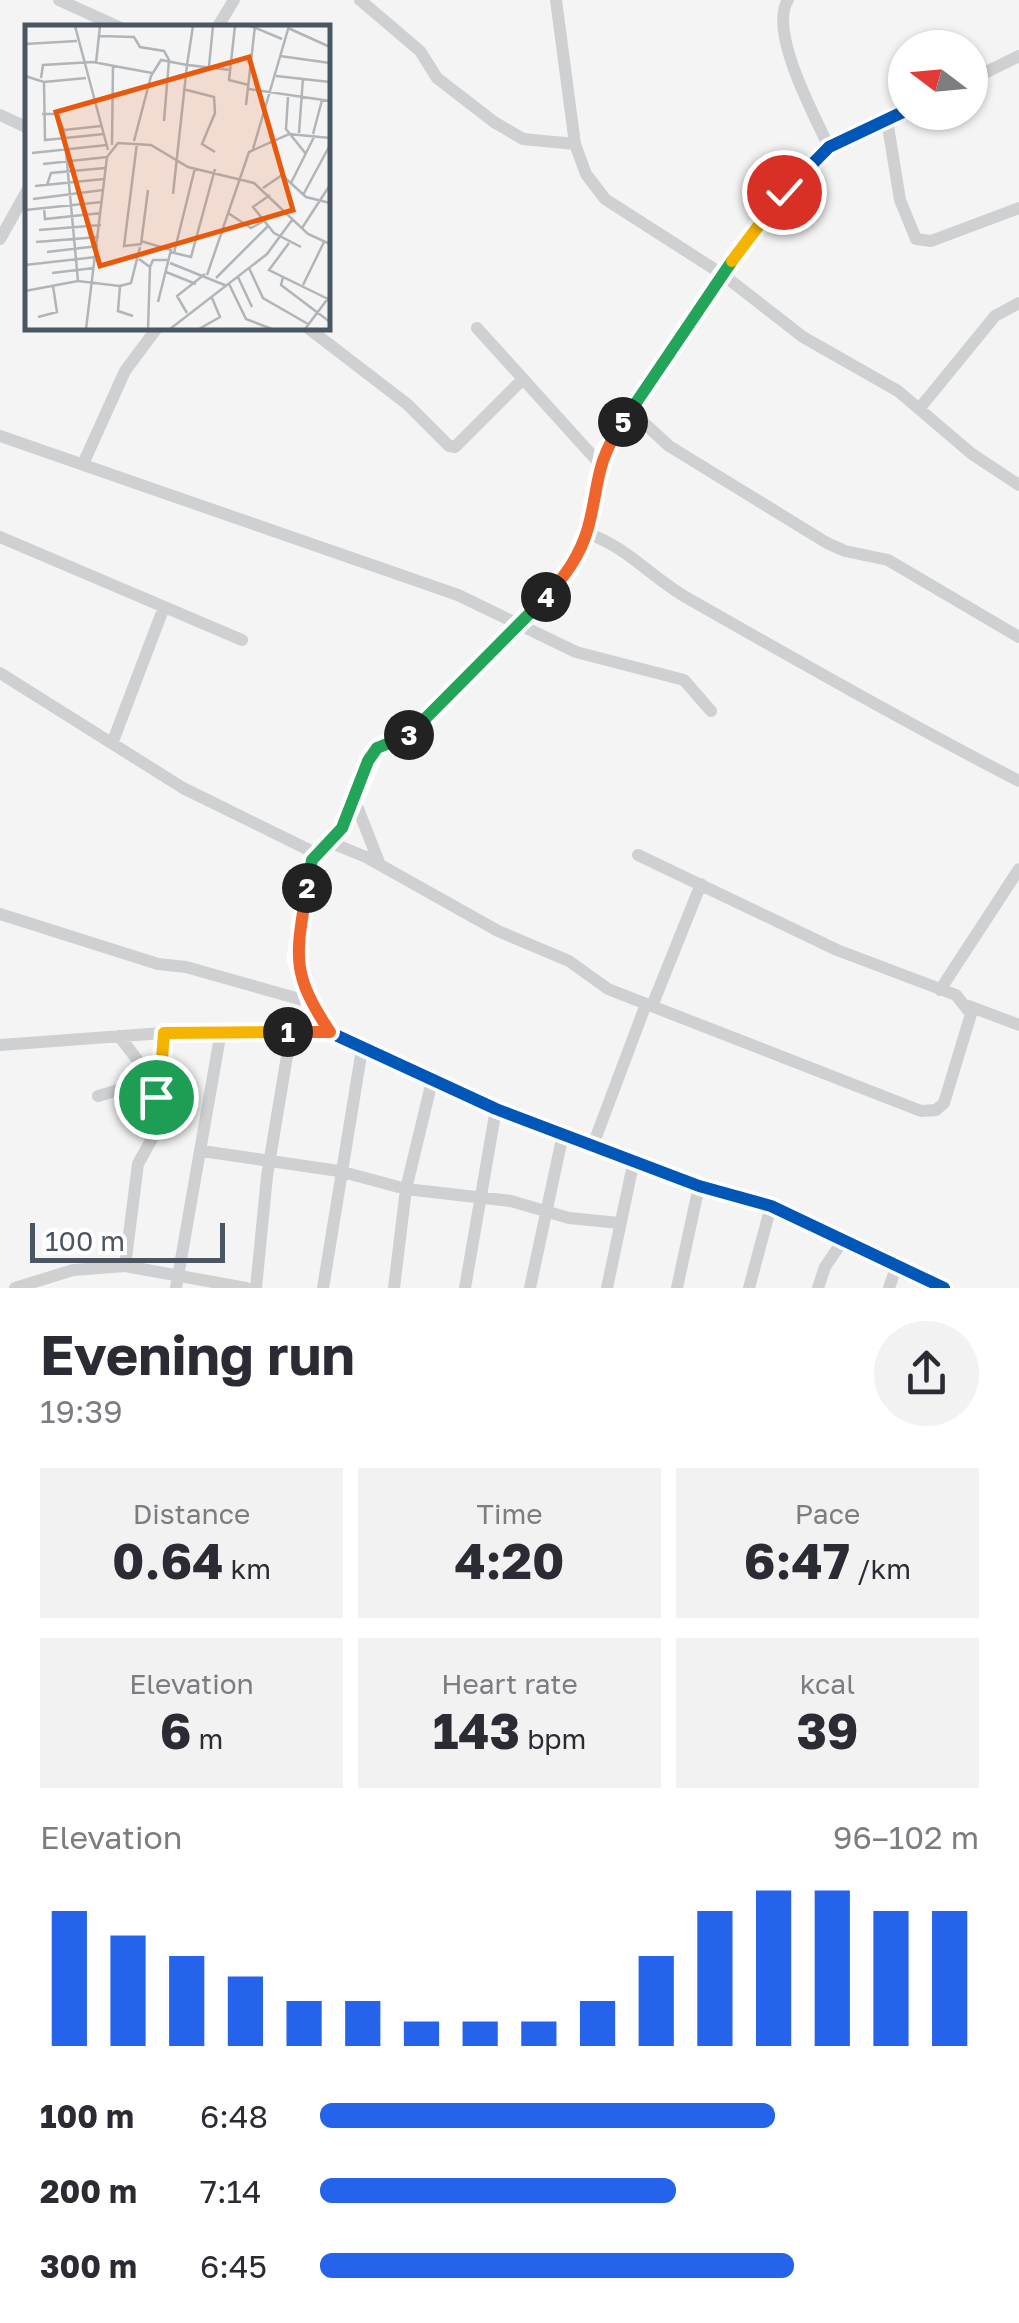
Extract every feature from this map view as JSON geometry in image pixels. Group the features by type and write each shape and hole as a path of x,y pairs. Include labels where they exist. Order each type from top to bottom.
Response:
{"street":[{"path":"219,25 234,0"},
{"path":"360,0 420,50 437,78 494,122 523,139 575,144"},
{"path":"556,0 575,144 586,174 605,199 722,274 803,337 898,392 972,454 1019,485"},
{"path":"788,0 783,20 796,77 829,147"},
{"path":"63,1 115,25"},
{"path":"988,71 1019,56"},
{"path":"0,114 25,126"},
{"path":"312,860 342,828 377,748 420,728 569,571 586,533 599,462 722,274 784,192 829,147 888,120"},
{"path":"890,130 900,200 916,238 930,241 1019,208"},
{"path":"0,239 25,194"},
{"path":"919,409 995,316 1019,303"},
{"path":"476,328 599,462"},
{"path":"83,464 125,371 156,330"},
{"path":"311,330 407,404 449,446 455,447 522,380"},
{"path":"631,410 668,446 827,543 844,552 888,560 1019,638"},
{"path":"0,436 42,454 83,464 458,595 576,652 684,680 710,711"},
{"path":"586,533 608,540 688,599 744,626 856,696 1019,781"},
{"path":"0,537 242,640"},
{"path":"113,741 164,607"},
{"path":"0,674 206,801 309,850 312,860 296,958 310,1002 330,1032"},
{"path":"356,802 380,865"},
{"path":"329,842 380,865 498,931 569,962 608,988 921,1111 936,1110 944,1103 970,1025 969,1006"},
{"path":"638,855 837,950 1019,1025"},
{"path":"940,990 1019,869"},
{"path":"593,1145 700,884"},
{"path":"0,914 158,964 186,967 310,1002"},
{"path":"176,1288 220,1031"},
{"path":"256,1288 270,1162 291,1032"},
{"path":"0,1045 164,1033 330,1032 496,1109 699,1186 771,1206 944,1288"},
{"path":"98,1096 129,1087 149,1074 162,1059 164,1033"},
{"path":"119,1036 149,1074 159,1115 155,1133 138,1164 125,1266"},
{"path":"323,1288 362,1049"},
{"path":"394,1288 406,1189 432,1080"},
{"path":"465,1288 496,1109"},
{"path":"530,1288 562,1134"},
{"path":"202,1152 340,1172 406,1189 546,1208 569,1218 620,1223"},
{"path":"607,1288 634,1160"},
{"path":"678,1288 699,1186"},
{"path":"749,1288 771,1206"},
{"path":"818,1288 824,1268 844,1239"},
{"path":"889,1288 896,1265"},
{"path":"15,1288 72,1270 125,1266 181,1273 246,1288"}],"cycle path":[{"path":"888,119 829,147 784,193 722,274 604,451 588,529 569,571 419,727 377,748 342,828 312,860 296,958 310,1002 329,1032 496,1109 699,1186 771,1206 944,1288"}],"route":[{"path":"156,1097 149,1074 162,1059 164,1033 330,1032 310,1002 296,958 312,860 342,828 356,802 368,761 377,748 420,728 569,571 588,530 604,450 722,274 784,192"}]}
